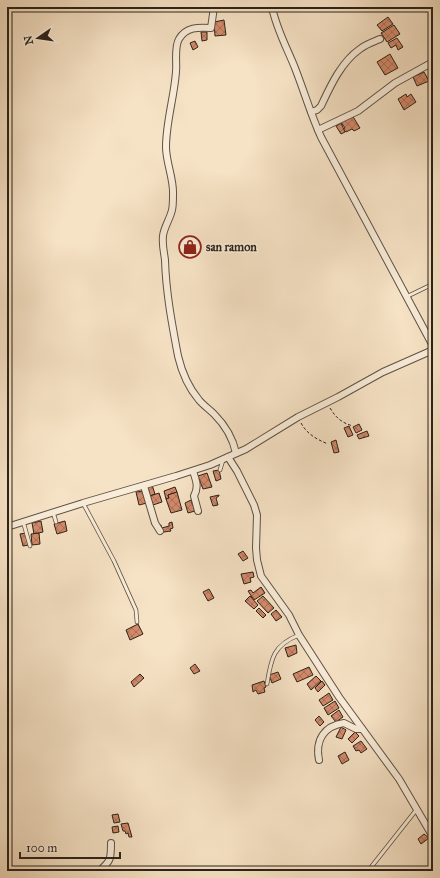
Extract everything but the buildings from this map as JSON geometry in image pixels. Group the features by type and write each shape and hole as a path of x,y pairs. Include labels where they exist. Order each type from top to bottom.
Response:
{"street":[{"path":"214,7 211,28 193,28 188,30 178,40 176,47 176,74 166,137 166,150 172,175 172,210 164,232 163,242 165,280 170,317 183,373 188,384 199,400 216,416 228,433 236,454"},
{"path":"272,7 273,14 318,130 433,346"},
{"path":"311,112 317,110 321,106 336,78 352,56 360,49 380,39"},
{"path":"318,130 358,111 395,83 433,62"},
{"path":"7,527 193,471 225,459 298,417 383,372 433,350"},
{"path":"225,459 238,471 254,505 257,515 257,560 261,576 289,615 299,635 339,698 399,779 418,809 433,837"},
{"path":"193,471 198,487 194,496 198,511"},
{"path":"144,486 155,523 160,531"},
{"path":"319,760 318,749 323,734 330,727 344,723 356,729 362,729"},
{"path":"99,871 109,863 112,843"}],"lane":[{"path":"406,296 433,284"},
{"path":"220,470 225,459"},
{"path":"83,503 117,568 136,610 137,622"},
{"path":"53,512 56,522"},
{"path":"23,521 30,546"},
{"path":"267,684 273,656 284,642 299,635"},
{"path":"368,871 418,809"}],"path":[{"path":"327,402 336,418 353,426"},
{"path":"298,417 312,437 328,444"}],"place":[{"name":"san ramon","path":"190,247"}]}
